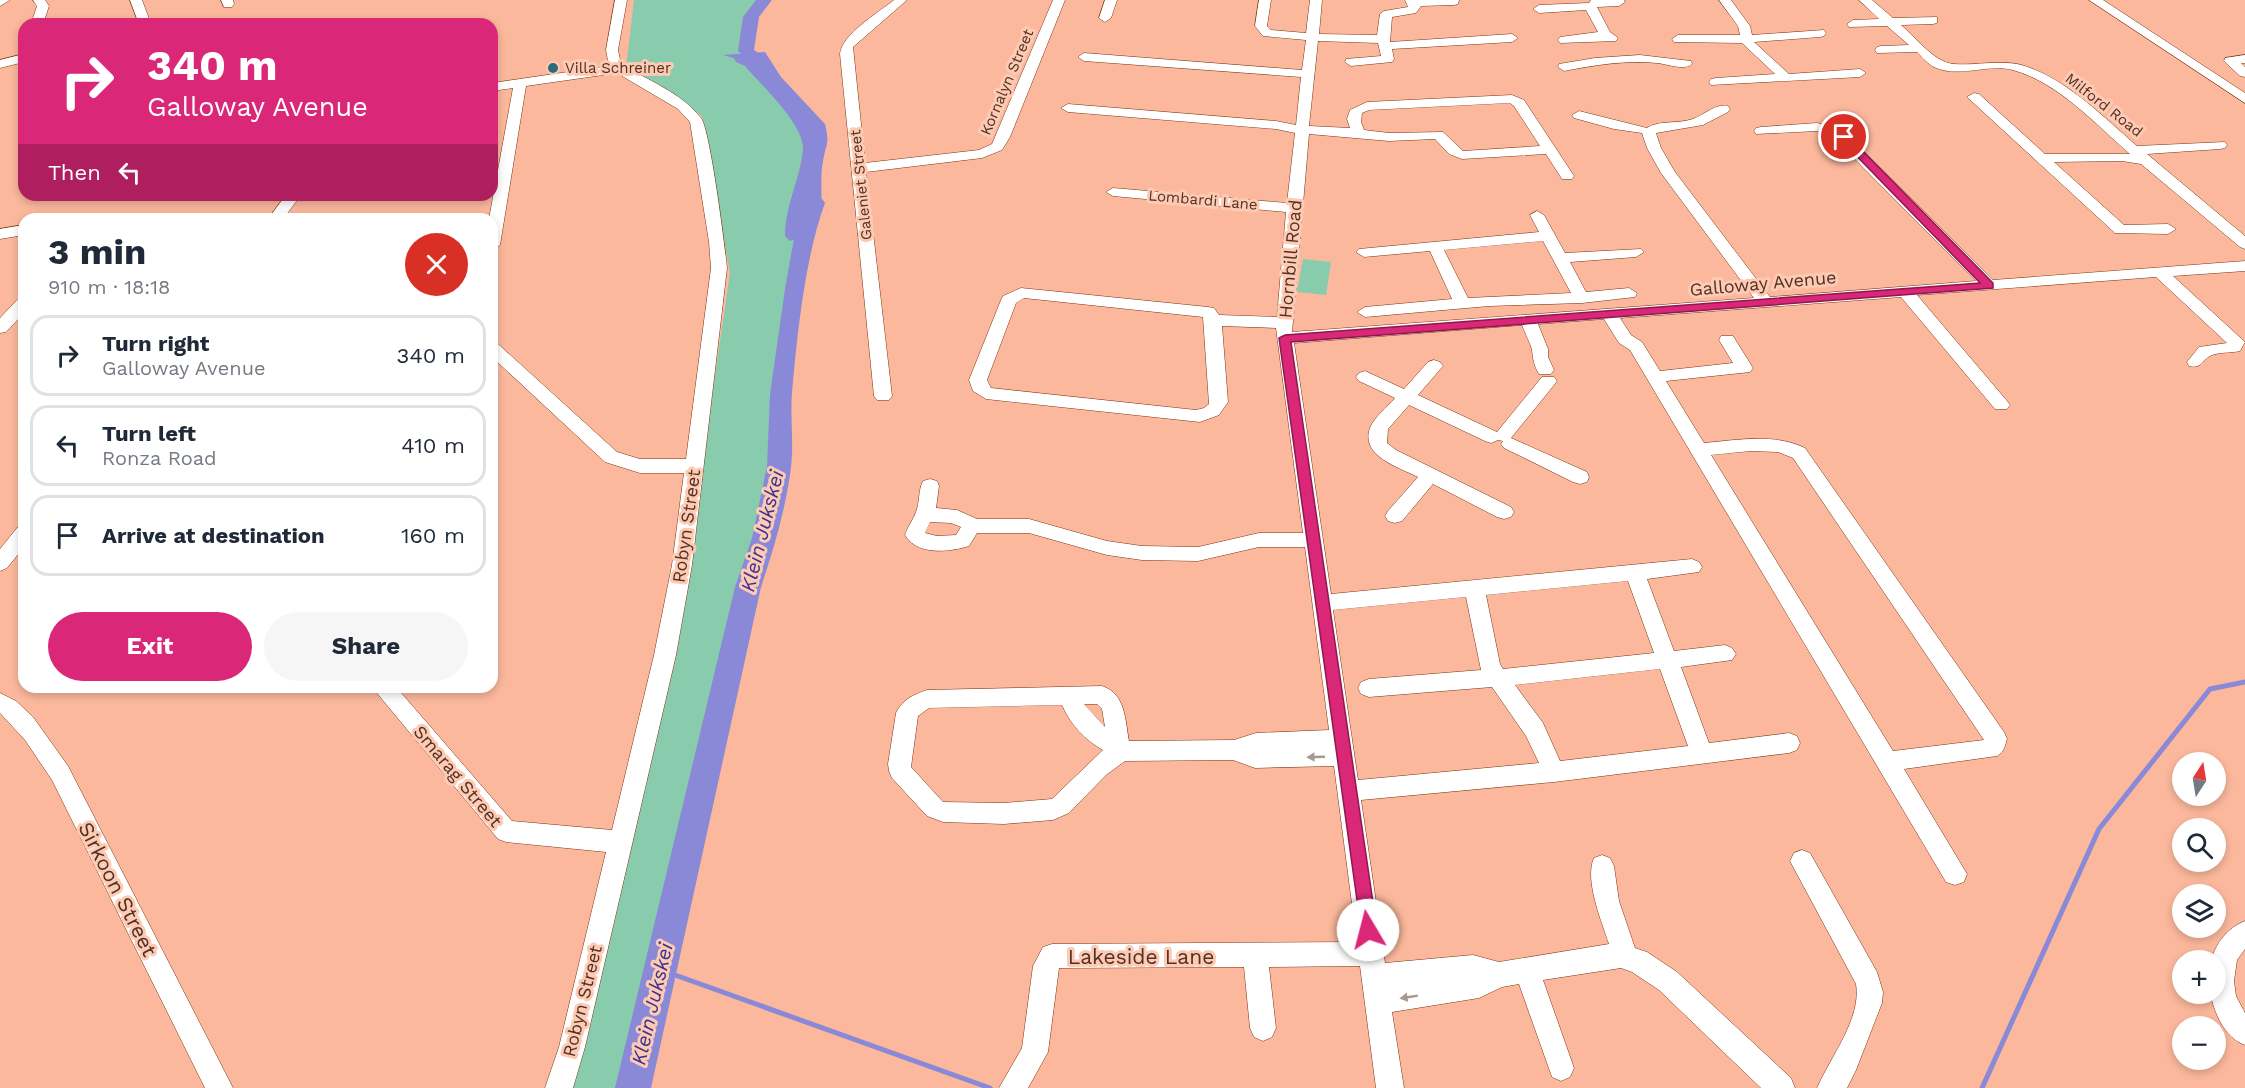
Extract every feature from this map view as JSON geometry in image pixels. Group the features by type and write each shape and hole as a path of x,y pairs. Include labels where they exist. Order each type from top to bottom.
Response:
{"street":[{"path":"39,0 43,6 39,18"},
{"path":"136,0 143,18"},
{"path":"498,86 617,69 613,63 612,50 621,0"},
{"name":"Galeniet Street","path":"883,396 847,46 901,0"},
{"name":"Kornalyn Street","path":"860,168 982,154 997,147 1004,137 1059,0"},
{"path":"1105,18 1111,0"},
{"path":"1265,0 1261,27 1264,32 1274,35 1363,38 1383,43 1512,38"},
{"name":"Hornbill Road","path":"1316,0 1309,74 1298,127 1284,331 1390,1088"},
{"path":"1725,0 1744,26 1751,46 1785,77"},
{"name":"Milford Road","path":"1865,0 1944,66 2008,66 2037,76 2070,96 2245,244"},
{"path":"2095,0 2245,97"},
{"path":"2103,0 2245,97"},
{"path":"1351,62 1388,59 1383,43 1385,15 1412,10 1413,2 1454,1"},
{"path":"1539,9 1619,2"},
{"path":"1590,4 1613,58"},
{"path":"1853,24 1934,20"},
{"path":"1678,39 1747,39 1820,33"},
{"path":"1564,40 1627,35"},
{"path":"1881,50 1920,48"},
{"path":"1084,57 1309,74"},
{"path":"1564,67 1613,58 1652,59 1686,64"},
{"path":"2245,58 2230,61 2245,73"},
{"path":"0,64 18,60"},
{"name":"Robyn Street","path":"559,1088 572,1047 682,565 719,268 698,124 693,115 683,106 617,69"},
{"path":"1716,82 1860,73"},
{"path":"498,213 520,83"},
{"path":"1974,97 2120,230 2168,229"},
{"path":"1357,130 1355,113 1363,107 1509,98 1519,103 1567,176"},
{"path":"1068,108 1357,130 1383,137 1438,135 1443,137 1451,150 1462,155 1548,150"},
{"path":"1579,115 1614,125 1648,130 1691,125 1723,109"},
{"path":"1761,131 1818,127 1836,132 1989,285"},
{"path":"1648,130 1654,148 1668,173 1766,303"},
{"path":"2041,158 2141,155 2220,145"},
{"name":"Lombardi Lane","path":"1113,192 1294,208"},
{"path":"280,213 289,201"},
{"path":"1537,214 1582,298"},
{"path":"0,234 18,231"},
{"path":"1364,252 1548,236"},
{"path":"1435,246 1462,303"},
{"path":"1560,258 1636,252"},
{"name":"Galloway Avenue","path":"1213,320 1284,331 1514,322 2245,266"},
{"path":"2159,272 2237,343 2234,347 2205,351 2195,362"},
{"path":"1905,291 2001,405"},
{"path":"1021,293 1196,309 1208,312 1213,320 1219,402 1215,410 1204,415 1015,398 986,393 979,387 978,380 1009,300 1021,293"},
{"path":"1365,312 1489,301 1582,298 1629,293"},
{"path":"1489,301 1514,322 1529,350 1544,369 1502,439"},
{"path":"0,328 18,309"},
{"path":"1617,315 1625,339 1636,346 1955,874"},
{"path":"1654,377 1744,368 1727,340"},
{"path":"498,353 611,456 640,466 695,466"},
{"path":"1434,366 1379,428 1377,441 1381,448 1390,455 1504,512"},
{"path":"1365,377 1580,477"},
{"path":"1698,450 1779,446 1799,453 1996,739 1996,743 1989,748 1887,761"},
{"path":"1395,516 1430,475"},
{"path":"930,486 925,515 918,523 915,536 924,542 963,541 972,526"},
{"path":"925,515 960,517 967,519 972,526"},
{"path":"972,526 1029,526 1107,548 1142,553 1198,554 1259,540 1312,540"},
{"path":"0,563 18,540"},
{"path":"1322,603 1692,567"},
{"path":"1635,573 1702,754"},
{"path":"1474,588 1487,655 1497,678 1535,730 1554,772"},
{"path":"1369,688 1497,678 1725,654"},
{"name":"Smarag Street","path":"388,693 506,831 620,842"},
{"path":"1097,695 1111,702 1120,749 1060,807 1048,812 943,812 935,809 900,771 899,764 908,713 919,701 1097,695"},
{"path":"1071,696 1072,708 1108,743 1120,749 1234,750 1255,758 1342,748"},
{"name":"Sirkoon Street","path":"0,702 19,718 60,773 219,1088"},
{"path":"1349,791 1554,772 1789,743"},
{"path":"1802,861 1868,981 1870,993 1869,1003 1843,1070 1831,1088"},
{"path":"1602,866 1607,901 1626,957 1648,965 1668,981 1781,1088"},
{"path":"2245,933 2236,938 2228,948 2222,960 2221,972 2225,1005 2236,1024 2245,1032"},
{"name":"Lakeside Lane","path":"1020,1077 1037,1041 1046,966 1052,956 1256,956 1375,977 1479,985 1499,975 1612,956 1626,957"},
{"path":"1256,956 1263,1028"},
{"path":"1527,970 1561,1068"}],"green space":[{"path":"634,0 764,0 751,17 746,51 761,63 814,130 806,227 781,394 779,466 765,538 748,588 633,1088 563,1088 700,478 730,273 702,116 626,68"},
{"path":"1303,259 1331,262 1326,295 1297,292"}],"shaded area":[{"path":"765,52 781,77 825,124 827,136 818,222 814,231 790,241 785,236 786,225 801,161 802,140 790,117 745,66 736,62 734,58 723,55"}],"waterway":[{"name":"Klein Jukskei","path":"764,0 751,17 746,51 761,63 770,76"},
{"name":"Klein Jukskei","path":"633,1088 748,587 765,538 779,466 781,394 795,289 806,227 815,203"},
{"path":"1982,1088 2099,829 2210,689 2245,682"},
{"path":"661,970 990,1088"}],"place":[{"name":"Villa Schreiner","path":"553,68"}],"route":[{"path":"1368,930 1285,338 1540,321 1989,285 1844,137"}]}
